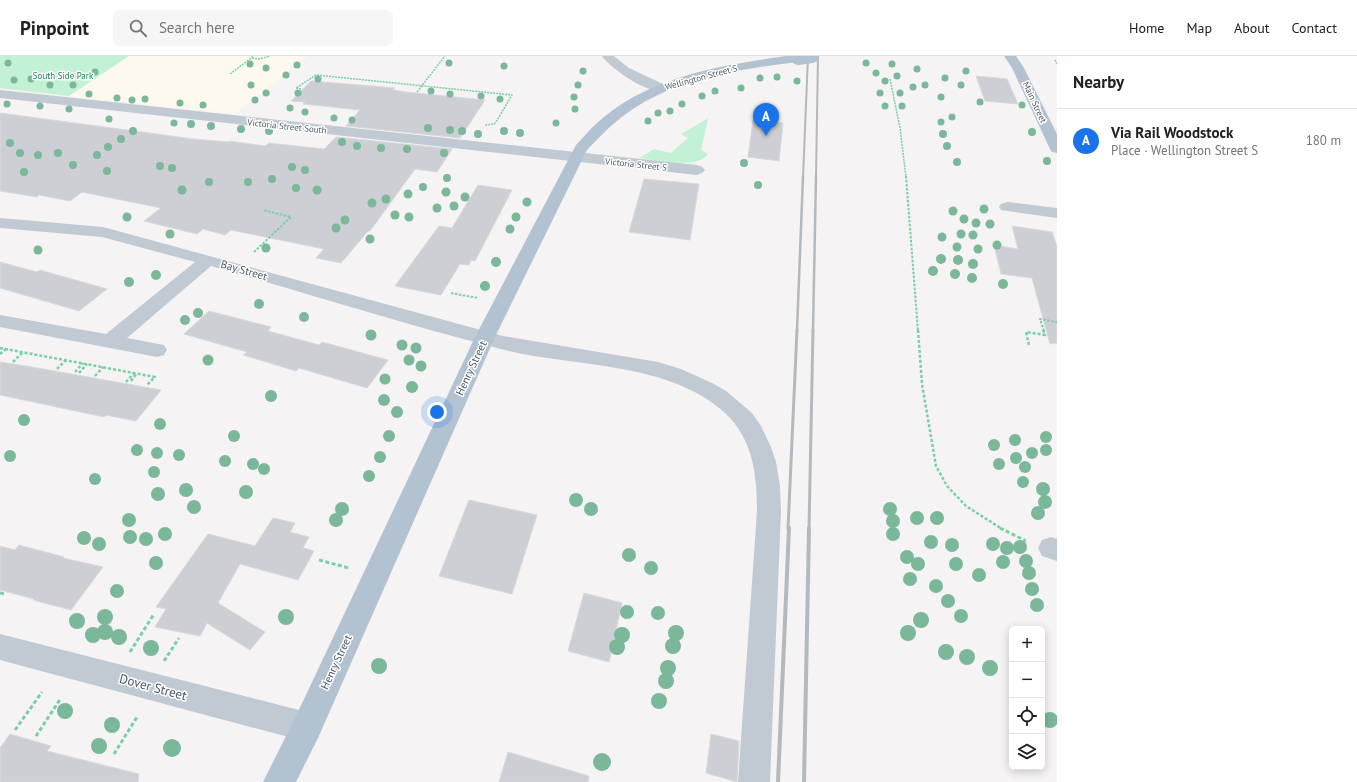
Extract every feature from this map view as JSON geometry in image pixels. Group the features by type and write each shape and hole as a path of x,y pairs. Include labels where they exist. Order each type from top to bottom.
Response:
{"main road":[{"name":"Wellington Street S","path":"660,88 706,74 740,66 812,56"},
{"name":"Main Street","path":"1010,56 1052,131 1057,149"},
{"name":"Henry Street","path":"280,782 485,338 575,158 588,139 606,121 625,107 660,88"}],"street":[{"path":"608,56 613,63 626,72 660,88"},
{"name":"Victoria Street South","path":"0,94 575,158"},
{"name":"Victoria Street S","path":"575,158 697,170"},
{"path":"1007,206 1057,213"},
{"name":"Bay Street","path":"0,223 103,232 503,343 658,369 680,376 720,398 735,409 749,424 760,445 766,469 769,510 754,782"},
{"path":"110,341 208,260"},
{"path":"0,321 156,350"},
{"name":"Dover Street","path":"0,647 306,727"}],"path":[{"path":"230,74 254,56"},
{"path":"252,58 259,59 270,56"},
{"path":"417,92 445,56"},
{"path":"1055,60 1057,64"},
{"path":"301,89 296,88 316,75 512,95 496,122 494,124 484,126"},
{"path":"890,79 900,128 905,168 922,384 936,466 947,486 966,506 980,516 1012,535 1030,543 1054,549"},
{"path":"253,253 291,217 263,210"},
{"path":"451,294 485,300"},
{"path":"1029,345 1026,332 1045,335 1040,319 1057,322"},
{"path":"0,348 155,377 147,386"},
{"path":"0,354 6,349"},
{"path":"13,362 23,352"},
{"path":"57,369 66,360"},
{"path":"75,372 83,363"},
{"path":"79,373 87,364"},
{"path":"95,376 104,367"},
{"path":"126,382 134,373"},
{"path":"131,381 137,373"},
{"path":"318,560 349,568"},
{"path":"0,593 6,594"},
{"path":"128,655 154,614"},
{"path":"163,664 179,638"},
{"path":"15,730 42,692"},
{"path":"36,736 61,698"},
{"path":"114,754 137,717"}],"shaded area":[{"path":"129,56 307,56 235,114 69,96"}],"green space":[{"name":"South Side Park","path":"0,56 129,56 69,96 0,88"},
{"path":"707,119 701,150 708,154 703,159 695,162 676,163 639,158 654,149 671,153 688,138 681,134"}],"building":[{"path":"976,76 1007,79 1018,104 985,101"},
{"path":"311,81 395,88 393,90 485,100 460,138 346,126 360,110 303,104 305,102 291,101"},
{"path":"0,113 194,139 229,141 265,146 269,143 324,149 336,137 452,149 437,172 415,169 370,231 368,231 341,263 316,258 324,249 231,230 225,235 203,229 197,234 144,221 161,208 82,192 70,201 39,195 37,197 0,191"},
{"path":"753,120 783,123 779,161 748,157"},
{"path":"644,179 699,184 690,240 629,232"},
{"path":"478,185 512,190 475,261 471,260 469,265 460,264 441,295 395,286 439,226 452,228"},
{"path":"1012,226 1052,232 1057,247 1057,343 1050,344 1032,278 1001,274 994,245 1018,249"},
{"path":"0,262 37,272 40,270 107,289 79,311 0,288"},
{"path":"209,311 271,327 268,331 319,345 322,342 388,360 367,388 299,368 296,371 243,355 247,352 184,334"},
{"path":"0,362 161,390 136,421 106,415 104,417 0,395"},
{"path":"469,500 537,515 512,594 439,576"},
{"path":"273,518 295,523 290,532 309,537 303,548 314,551 298,580 240,564 218,603 265,632 250,650 207,623 200,636 155,627 166,609 156,607 208,534 255,546"},
{"path":"19,545 64,557 63,558 103,567 71,610 0,590 0,546 15,550"},
{"path":"584,593 622,603 609,662 568,651"},
{"path":"10,734 51,746 47,751 139,774 138,782 0,782 0,748"},
{"path":"711,734 739,741 737,782 706,773"},
{"path":"508,752 589,776 588,782 499,782"}],"railway":[{"path":"803,177 808,56"},
{"path":"816,177 818,56"},
{"path":"797,331 803,176"},
{"path":"813,331 816,176"},
{"path":"788,529 797,330"},
{"path":"809,529 813,330"},
{"path":"778,782 789,528"},
{"path":"804,782 809,528"}],"place":[{"name":"Via Rail Woodstock","path":"766,136"}]}
